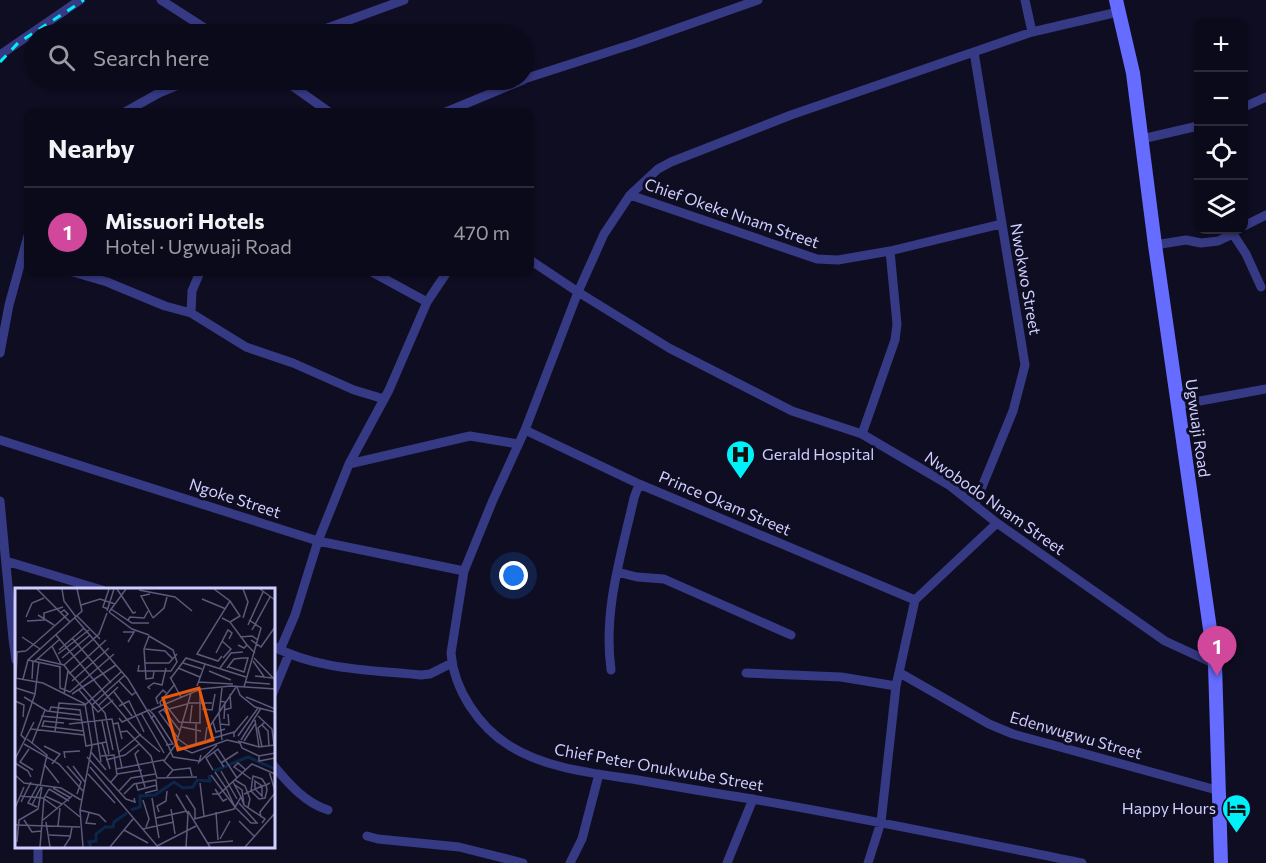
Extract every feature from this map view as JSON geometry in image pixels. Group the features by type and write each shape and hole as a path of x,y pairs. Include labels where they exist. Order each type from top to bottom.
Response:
{"main road":[{"name":"Ugwuaji Road","path":"1117,6 1133,73 1155,245 1215,664 1221,863"}],"street":[{"path":"45,24 80,0"},
{"path":"161,0 198,24"},
{"path":"337,24 404,0"},
{"path":"534,76 636,44 758,0"},
{"path":"1025,0 1032,32"},
{"name":"Chief Peter Onukwube Street","path":"1082,863 880,822 599,774 527,755 493,734 482,724 470,706 459,685 452,663 452,642 464,571 525,430 578,292 604,234 630,195 658,169 671,162 791,115 1032,32 1117,6"},
{"path":"0,55 24,38"},
{"name":"Nwokwo Street","path":"974,52 996,184 1000,224 1025,365 1013,411 975,504"},
{"path":"132,108 166,90"},
{"path":"298,90 323,108"},
{"path":"455,108 497,90"},
{"path":"1248,105 1266,97"},
{"path":"1142,138 1194,127"},
{"name":"Chief Okeke Nnam Street","path":"630,195 817,259 838,260 890,251 1000,224"},
{"path":"1248,224 1266,215"},
{"path":"1155,245 1186,240 1201,243 1218,241 1231,234"},
{"path":"1236,234 1261,287"},
{"path":"862,434 895,340 897,324 890,251"},
{"path":"0,353 9,305 24,262"},
{"name":"Nwobodo Nnam Street","path":"534,263 669,348 792,411 862,434 949,485 997,523 1165,641 1215,664"},
{"path":"87,276 165,306 191,313 246,347 293,363 354,390 384,399"},
{"path":"191,313 192,291 198,276"},
{"path":"379,276 427,302"},
{"path":"274,688 281,650 318,541 349,464 384,399 427,302 444,276"},
{"path":"1178,405 1266,389"},
{"name":"Prince Okam Street","path":"525,430 639,484 915,600"},
{"path":"349,464 470,436 518,444"},
{"name":"Ngoke Street","path":"0,440 318,541 464,571"},
{"path":"611,670 609,611 639,484"},
{"path":"0,501 15,657"},
{"path":"868,863 880,822 896,686 915,600 997,523"},
{"path":"6,561 95,588"},
{"path":"617,572 637,577 664,579 791,634"},
{"path":"281,650 323,663 422,675 430,674 452,663"},
{"path":"746,673 840,677 896,686"},
{"name":"Edenwugwu Street","path":"900,673 989,724 1013,734 1220,791"},
{"path":"274,766 290,786 319,807 328,810"},
{"path":"570,863 582,839 599,774"},
{"path":"727,863 753,799"},
{"path":"367,836 459,847 522,863"}],"railway":[{"path":"47,24 84,0"},
{"path":"0,62 24,39"}],"place":[{"name":"Gerald Hospital","path":"741,480"},
{"name":"Missuori Hotels","path":"1217,676"},
{"name":"Happy Hours","path":"1237,834"}]}
